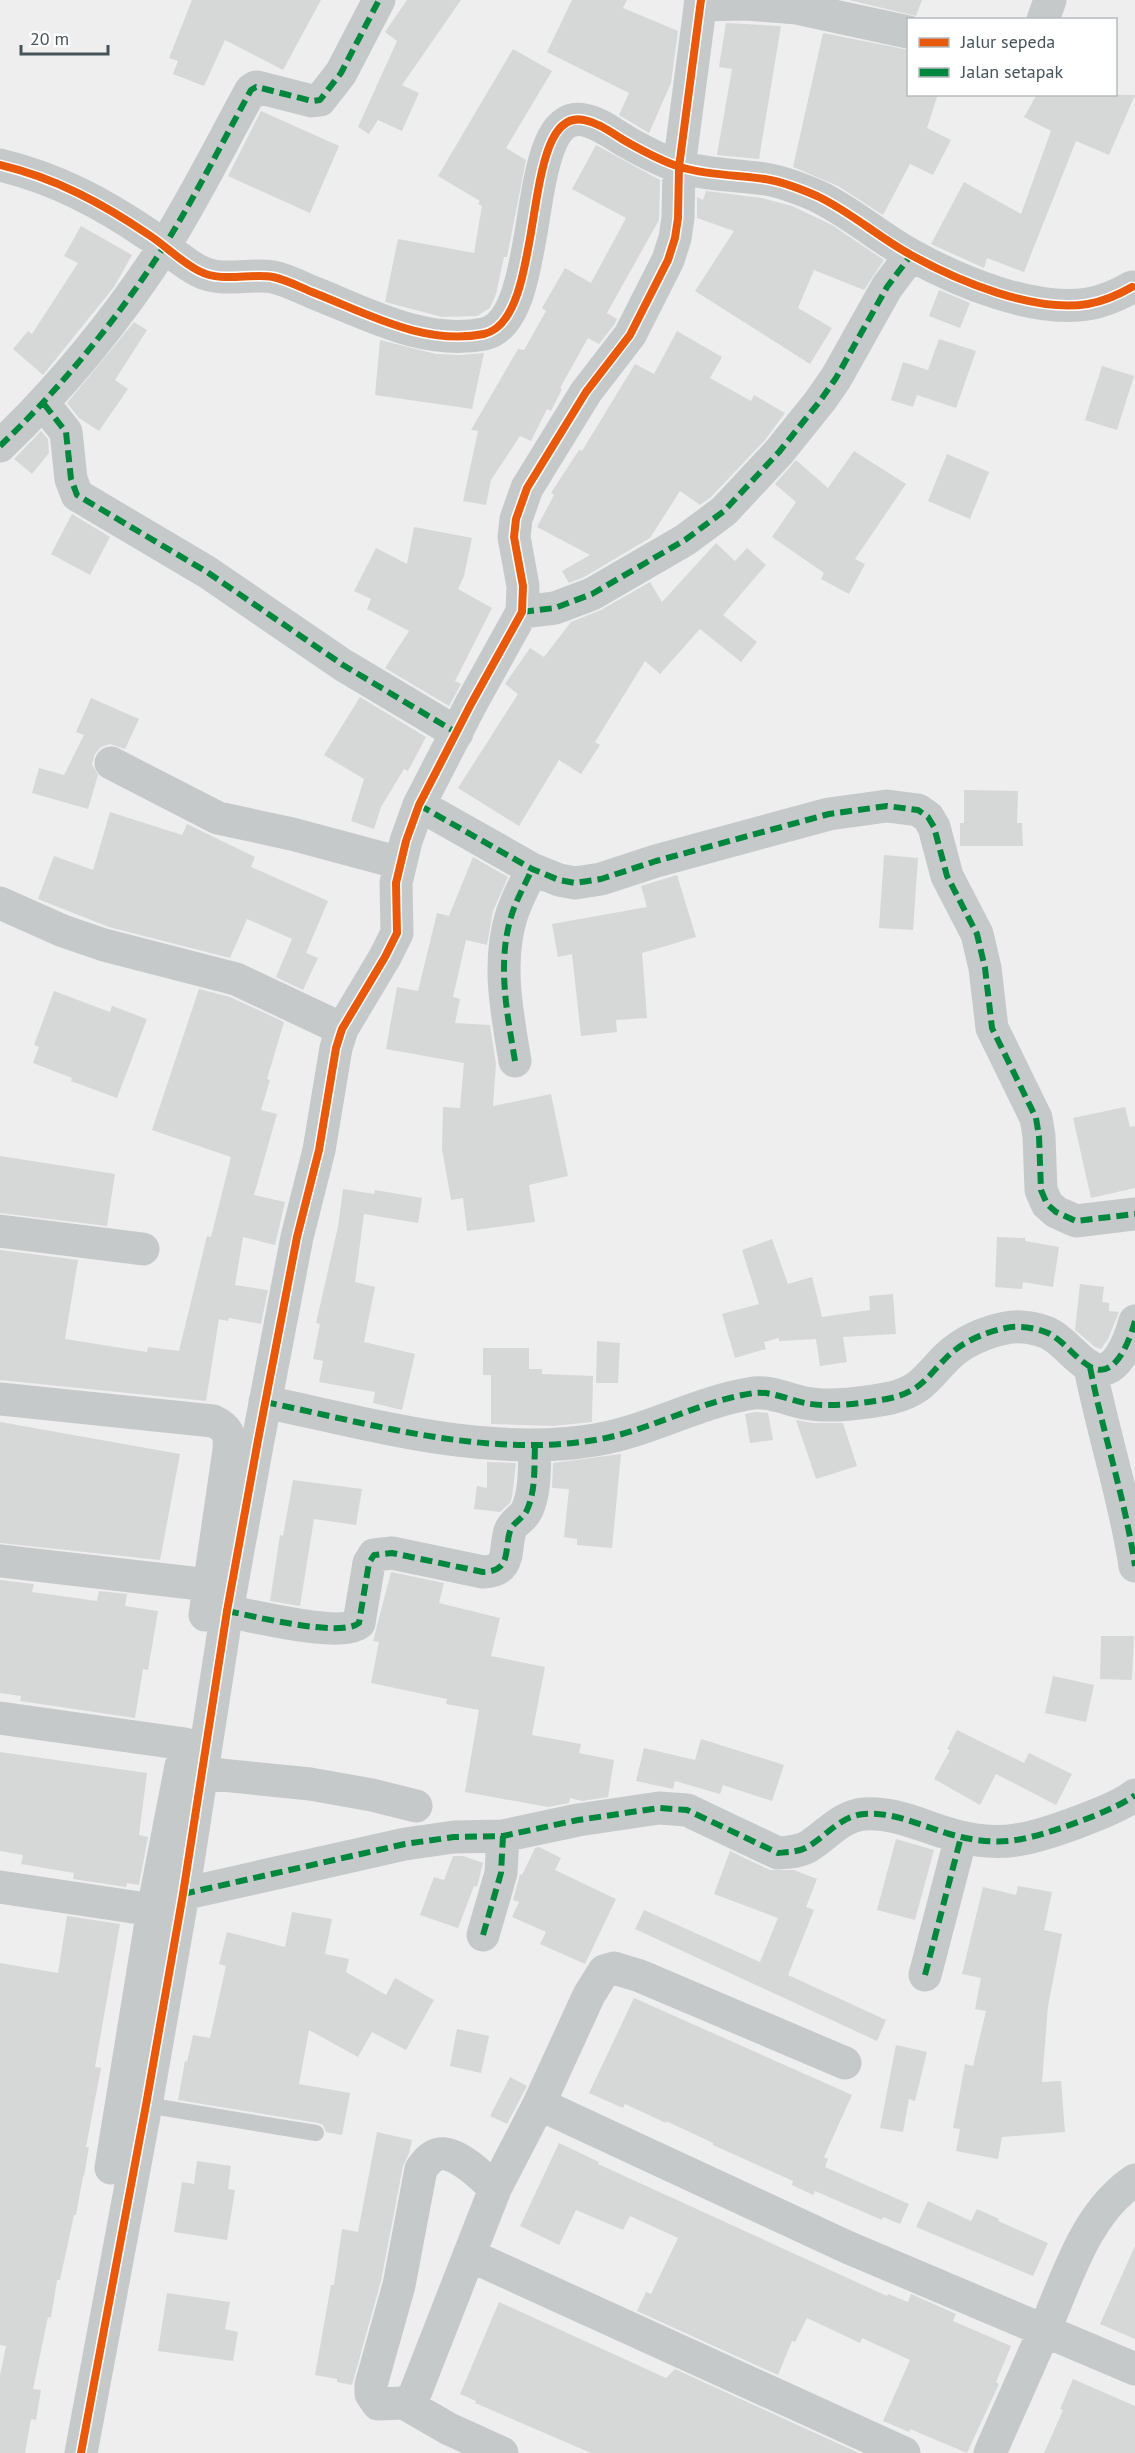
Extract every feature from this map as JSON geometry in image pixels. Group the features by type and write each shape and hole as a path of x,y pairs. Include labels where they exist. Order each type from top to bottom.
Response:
{"street":[{"path":"0,446 44,404 95,340 165,245 251,90 256,87 312,101 320,100 341,73 379,0"},
{"path":"1044,18 1050,0"},
{"path":"81,2453 183,1894 227,1611 297,1237 319,1149 330,1072 342,1029 397,933 395,894 400,863 419,805 522,612 523,586 514,537 521,503 532,477 586,392 630,335 660,278 675,238 679,166 701,2 797,8 907,32"},
{"path":"0,165 36,174 84,195 112,210 165,245 192,267 211,276 254,275 277,278 375,318 412,330 436,334 482,334 497,328 514,300 525,262 548,152 561,124 570,120 582,119 595,123 640,150 679,166 786,183 846,212 910,255 974,284 1020,298 1059,305 1086,305 1111,298 1132,287"},
{"path":"522,612 555,608 592,594 685,540 724,511 779,452 820,401 836,378 887,287 910,255"},
{"path":"44,404 66,432 71,479 77,495 207,572 343,665 457,733"},
{"path":"111,763 218,818 292,834 400,863"},
{"path":"419,805 532,869 559,880 575,883 829,814 887,806 918,810 928,817 934,827 947,876 977,934 985,968 992,1028 1036,1118 1040,1136 1041,1190 1047,1204 1056,1212 1076,1221 1135,1214"},
{"path":"515,1061 504,981 504,953 510,919 532,869"},
{"path":"0,903 63,931 104,945 236,979 342,1029"},
{"path":"0,1231 142,1249"},
{"path":"265,1402 429,1435 536,1445 561,1444 620,1436 735,1397 757,1393 819,1405 890,1398 906,1394 920,1386 946,1357 960,1346 993,1331 1009,1327 1022,1327 1049,1334 1090,1367 1099,1369 1111,1367 1121,1356 1135,1321"},
{"path":"1090,1367 1097,1403 1128,1519 1135,1566"},
{"path":"0,1399 213,1421 224,1426 230,1436 185,1744 153,1910 94,2284 62,2453"},
{"path":"227,1611 303,1625 347,1629 359,1623 369,1563 374,1555 392,1554 477,1571 495,1570 503,1563 506,1556 511,1528 525,1515 531,1501 536,1445"},
{"path":"0,1561 209,1585"},
{"path":"0,1718 185,1744"},
{"path":"202,1773 310,1784 372,1795 416,1806"},
{"path":"183,1894 394,1846 454,1837 504,1836 578,1820 659,1808 687,1810 778,1853 794,1852 807,1847 843,1821 861,1814 877,1813 961,1837 997,1841 1031,1837 1078,1821 1135,1795"},
{"path":"483,1935 501,1873 504,1836"},
{"path":"925,1975 961,1837"},
{"path":"0,1887 153,1910"},
{"path":"404,2403 414,2396 495,2189 607,1963 614,1968 624,1970 845,2063"},
{"path":"539,2104 847,2247 1135,2369"},
{"path":"495,2189 478,2173 450,2155 438,2154 428,2160 421,2169 399,2285 371,2385 371,2394 378,2404 404,2403 449,2429 502,2453"},
{"path":"990,2453 1080,2246 1108,2202 1135,2180"},
{"path":"470,2255 904,2453"}],"lane":[{"path":"146,2105 316,2133"}],"building":[{"path":"192,0 321,0 283,70 225,40 204,86 173,74 178,61 169,58"},
{"path":"407,0 461,0 402,85 419,93 402,131 378,120 369,134 358,127 397,41 385,32"},
{"path":"572,0 627,0 623,8 678,31 671,83 649,133 619,115 629,93 547,52"},
{"path":"849,0 922,0 916,16"},
{"path":"726,23 781,26 759,159 717,155 732,69 719,67"},
{"path":"823,33 907,50 907,96 937,96 927,128 951,140 933,175 910,164 883,215 838,186 793,167"},
{"path":"513,49 552,71 506,148 526,160 507,257 504,257 496,294 490,308 477,316 442,317 385,302 398,239 474,253 482,206 478,204 480,201 438,176"},
{"path":"1135,95 1109,155 1076,141 1024,272 987,258 984,268 931,244 964,182 1021,214 1051,131 1024,117 1036,96"},
{"path":"261,111 339,146 310,213 228,176"},
{"path":"596,145 660,180 659,220 607,313 617,319 614,325 599,344 588,338 560,388 562,389 551,411 547,409 531,441 520,436 491,480 486,505 463,501 478,431 471,430 518,349 524,350 546,311 542,308 565,268 591,283 626,218 572,189"},
{"path":"706,191 762,198 792,206 832,225 884,260 864,290 814,270 798,308 832,328 810,364 695,291 734,231 697,218 697,197 703,200"},
{"path":"81,226 132,255 114,287 43,375 13,349 28,331 32,334 78,263 64,256"},
{"path":"939,290 970,303 960,328 929,316"},
{"path":"134,322 147,330 115,380 128,389 99,431 79,418 67,403"},
{"path":"677,331 722,357 710,378 751,401 754,395 785,413 765,440 711,497 700,505 680,491 650,538 584,577 569,583 562,571 590,555 537,527 554,495 551,493 579,450 582,451 635,364 654,374"},
{"path":"939,339 976,351 956,408 917,395 913,407 891,400 903,362 928,370"},
{"path":"380,340 436,354 484,353 472,409 375,395"},
{"path":"1102,366 1134,376 1117,430 1085,420"},
{"path":"41,431 48,439 49,453 32,474 14,459"},
{"path":"854,451 906,484 855,559 865,564 849,594 821,579 824,573 772,537 796,502 775,484 796,460 828,488"},
{"path":"947,454 989,472 970,519 928,501"},
{"path":"72,514 110,537 90,575 51,554"},
{"path":"414,527 472,538 464,576 458,589 492,608 455,681 461,684 449,706 385,668 409,631 367,609 371,599 354,591 376,548 407,564"},
{"path":"716,543 735,561 747,548 766,565 723,615 757,642 741,662 700,629 660,674 645,661 595,742 600,745 581,774 559,760 519,826 458,788 518,694 505,684 530,648 544,657 571,622 601,610 650,582 662,602"},
{"path":"360,697 426,737 408,771 404,769 381,807 374,829 351,821 364,779 324,755"},
{"path":"91,698 139,719 125,749 110,744 101,747 95,754 92,764 98,775 88,809 32,793 39,768 64,775 84,735 76,732"},
{"path":"964,790 1018,791 1017,823 1022,823 1023,846 960,846 960,823 964,823"},
{"path":"110,812 182,835 187,824 255,857 251,867 328,901 306,953 318,958 303,990 276,977 292,939 247,919 230,958 109,927 38,899 54,856 93,870"},
{"path":"884,855 918,858 913,930 879,928"},
{"path":"473,857 508,877 493,911 487,945 466,940 453,997 460,999 455,1023 490,1025 496,1064 493,1106 551,1094 568,1176 529,1185 535,1222 467,1231 463,1198 451,1200 442,1149 443,1107 460,1108 464,1063 386,1049 397,987 418,991 437,913 449,916"},
{"path":"677,875 696,937 642,953 647,1018 616,1020 617,1032 581,1036 572,954 558,957 552,924 647,907 641,886"},
{"path":"199,989 230,997 284,1022 267,1079 270,1080 261,1110 277,1114 254,1195 285,1202 275,1245 243,1237 235,1285 268,1290 261,1324 229,1318 228,1321 219,1319 206,1401 0,1380 0,1250 78,1260 65,1339 147,1352 148,1347 179,1351 207,1236 211,1237 231,1157 152,1130"},
{"path":"54,991 110,1012 112,1006 147,1019 117,1098 71,1081 72,1078 33,1063 39,1047 34,1045"},
{"path":"1125,1107 1130,1127 1135,1126 1135,1188 1091,1198 1073,1118"},
{"path":"0,1156 115,1174 107,1226 0,1213"},
{"path":"343,1189 374,1194 375,1190 422,1198 418,1223 364,1214 355,1282 375,1287 364,1342 415,1354 402,1410 373,1403 375,1392 319,1382 323,1361 313,1359 320,1324 316,1323 338,1227"},
{"path":"997,1237 1025,1238 1025,1241 1059,1247 1053,1287 1023,1282 1022,1289 995,1287"},
{"path":"772,1239 788,1284 812,1277 822,1317 870,1310 869,1296 893,1294 896,1334 843,1337 847,1362 820,1366 816,1339 779,1341 779,1338 764,1342 766,1349 735,1358 722,1314 759,1304 742,1250"},
{"path":"1080,1284 1104,1287 1102,1302 1109,1303 1109,1311 1119,1312 1108,1339 1101,1349 1095,1347 1075,1330"},
{"path":"597,1341 620,1343 618,1383 596,1383"},
{"path":"483,1348 529,1348 529,1369 542,1369 542,1374 593,1376 592,1422 553,1426 491,1424 491,1375 483,1375"},
{"path":"768,1413 773,1440 750,1443 745,1414"},
{"path":"796,1420 813,1423 843,1423 857,1466 816,1479"},
{"path":"0,1422 180,1454 160,1560 0,1543"},
{"path":"621,1454 612,1548 577,1545 577,1539 564,1537 569,1489 552,1488 553,1463"},
{"path":"487,1462 516,1463 512,1497 510,1503 500,1512 474,1509 477,1486 487,1488"},
{"path":"293,1480 362,1489 356,1525 314,1519 300,1606 270,1601 280,1535 283,1536"},
{"path":"391,1572 444,1583 439,1603 500,1618 491,1656 545,1667 532,1735 581,1744 579,1753 614,1760 608,1797 582,1801 570,1798 569,1803 548,1807 465,1792 479,1710 446,1704 447,1699 371,1683 379,1642 373,1641"},
{"path":"0,1580 34,1584 32,1592 97,1601 99,1591 127,1594 125,1606 158,1611 148,1670 143,1669 135,1718 20,1701 21,1696 0,1693"},
{"path":"1101,1636 1134,1636 1132,1680 1100,1679"},
{"path":"1053,1676 1094,1685 1086,1722 1045,1713"},
{"path":"957,1730 1024,1763 1029,1753 1072,1774 1056,1805 996,1774 980,1805 934,1779 950,1750 947,1749"},
{"path":"701,1739 784,1765 772,1801 723,1785 720,1794 675,1781 673,1789 636,1781 644,1748 695,1760"},
{"path":"0,1752 147,1773 139,1835 148,1837 139,1885 127,1883 126,1887 73,1879 74,1873 21,1864 23,1855 0,1851"},
{"path":"896,1839 934,1850 915,1920 877,1910"},
{"path":"539,1847 561,1858 555,1870 616,1899 585,1964 540,1944 546,1932 512,1917 519,1902 513,1900 520,1874 522,1875 535,1848"},
{"path":"730,1851 770,1870 794,1870 817,1879 806,1907 814,1910 788,1975 886,2020 877,2041 635,1929 644,1910 760,1962 778,1918 714,1894"},
{"path":"453,1856 463,1856 483,1863 477,1887 474,1886 458,1928 420,1915 434,1877 444,1880"},
{"path":"1018,1886 1052,1892 1044,1930 1062,1934 1048,2006 1042,2082 1061,2081 1065,2132 1002,2137 998,2159 956,2151 960,2129 953,2128 965,2064 973,2066 986,2011 975,2009 981,1978 962,1974 983,1887 1016,1895"},
{"path":"292,1912 332,1919 325,1954 349,1959 346,1972 386,1995 395,1978 434,2000 406,2050 372,2032 358,2057 309,2030 299,2084 350,2093 342,2135 326,2132 323,2125 318,2123 178,2100 185,2061 187,2062 193,2035 210,2038 226,1966 219,1964 227,1932 285,1947"},
{"path":"67,1916 120,1924 95,2067 101,2068 86,2147 89,2147 84,2176 60,2280 57,2280 51,2318 48,2317 33,2389 41,2390 36,2420 31,2419 25,2453 0,2453 0,2375 6,2346 0,2345 0,1963 58,1973"},
{"path":"634,1998 852,2095 824,2157 828,2159 825,2167 909,2204 900,2224 883,2217 882,2220 815,2191 813,2195 792,2185 793,2181 666,2121 666,2123 625,2104 623,2108 589,2093"},
{"path":"457,2029 489,2036 481,2073 450,2066"},
{"path":"896,2045 927,2052 915,2101 909,2099 903,2132 880,2128"},
{"path":"510,2077 527,2086 507,2124 490,2116"},
{"path":"377,2132 412,2140 403,2166 381,2281 352,2385 337,2382 337,2379 315,2375 331,2285 334,2285 342,2229 358,2232"},
{"path":"559,2143 599,2162 598,2164 887,2296 888,2294 908,2302 911,2294 956,2314 953,2321 1011,2346 996,2382 999,2384 967,2453 910,2429 909,2432 883,2421 910,2360 862,2338 860,2343 807,2318 795,2342 792,2341 778,2375 637,2311 646,2292 651,2294 678,2238 630,2216 623,2230 576,2210 559,2245 520,2226"},
{"path":"197,2161 231,2166 228,2189 235,2190 227,2240 174,2232 182,2182 194,2184"},
{"path":"928,2201 971,2221 977,2209 1048,2243 1033,2276 916,2227"},
{"path":"1135,2246 1135,2339 1100,2324"},
{"path":"167,2293 230,2302 225,2329 238,2332 233,2361 158,2351"},
{"path":"499,2302 666,2378 675,2369 859,2453 591,2453 475,2403 476,2401 460,2394"},
{"path":"1073,2379 1135,2406 1135,2453 1044,2453 1063,2410 1060,2409"}],"marked path":[{"path":"0,446 67,376 129,298 165,245 251,90 256,87 312,101 320,100 341,73 379,0"},
{"path":"522,612 555,608 592,594 685,540 724,511 779,452 820,401 836,378 887,287 911,255"},
{"path":"44,404 66,432 71,479 77,495 207,572 343,665 457,733"},
{"path":"419,805 532,869 559,880 575,883 601,879 656,861 829,814 887,806 918,810 928,817 934,827 947,876 977,934 985,968 992,1028 1036,1118 1041,1190 1047,1204 1056,1212 1076,1221 1135,1214"},
{"path":"515,1061 505,989 505,953 513,911 532,869"},
{"path":"265,1402 387,1428 470,1442 512,1445 554,1444 615,1436 714,1402 754,1393 767,1393 805,1403 825,1405 891,1398 917,1387 947,1357 967,1342 990,1332 1011,1327 1048,1333 1089,1366 1098,1370 1106,1369 1120,1357 1135,1321"},
{"path":"1090,1367 1126,1516 1135,1566"},
{"path":"227,1611 316,1627 349,1627 359,1623 369,1563 374,1555 392,1553 483,1572 499,1568 505,1558 511,1528 525,1513 530,1502 534,1478 535,1445"},
{"path":"183,1894 405,1844 454,1837 503,1836 578,1820 659,1808 687,1810 778,1853 806,1848 841,1822 864,1814 889,1815 974,1840 1016,1840 1078,1822 1112,1808 1135,1795"},
{"path":"483,1935 501,1873 503,1836"},
{"path":"925,1975 961,1837"}],"cycle path":[{"path":"81,2453 183,1894 227,1611 258,1440 297,1237 319,1150 336,1048 342,1029 397,933 396,883 406,841 419,805 522,612 523,586 514,537 516,519 527,488 586,392 630,335 668,260 678,218 679,167 701,0"},
{"path":"0,165 59,184 96,202 149,235 192,267 208,275 278,278 374,318 417,332 439,335 462,337 484,334 504,320 518,293 527,256 540,178 550,146 563,125 584,120 601,126 645,152 677,166 710,173 772,180 811,193 841,209 911,255 951,275 997,293 1044,304 1067,306 1100,301 1132,287"}]}
